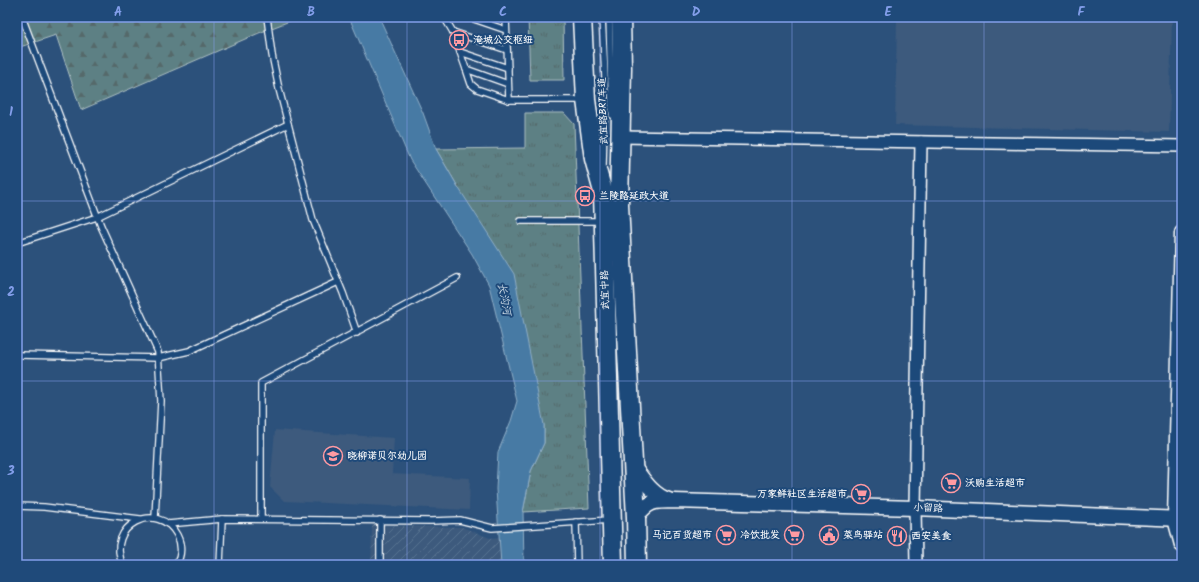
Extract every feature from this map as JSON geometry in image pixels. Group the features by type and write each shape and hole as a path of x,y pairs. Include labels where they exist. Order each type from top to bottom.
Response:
{"main road":[{"name":"武宜中路","path":"582,17 586,100 594,159 603,192 613,565"},
{"name":"武宜中路","path":"621,17 622,68 616,137 627,376 636,517 637,565"}],"street":[{"path":"616,137 1182,146"},
{"path":"916,565 915,508 921,142"},
{"path":"1182,232 1179,519 1182,545"},
{"name":"小留路","path":"633,466 648,486 662,498 674,501"},
{"name":"小留路","path":"636,517 645,506 656,501 674,501 915,508 1179,519"}],"lane":[{"path":"22,17 97,217 158,352 161,401 154,518"},
{"path":"267,17 272,55 313,220 357,333"},
{"path":"444,17 453,32 471,84 477,89 509,100 586,100"},
{"path":"468,17 506,30"},
{"path":"506,17 509,100"},
{"name":"武宜路BRT车道","path":"602,17 605,78 603,192"},
{"name":"武宜路BRT车道","path":"608,17 616,137"},
{"path":"453,32 507,50"},
{"path":"460,52 508,68"},
{"path":"466,69 508,84"},
{"path":"17,243 97,217 288,124"},
{"path":"521,220 604,220"},
{"path":"261,519 261,383 357,333 456,278"},
{"path":"19,355 158,358 189,351 338,282"},
{"path":"17,506 44,507 140,519 154,518 168,524 175,531 180,540 181,550 179,560 176,565"},
{"path":"123,565 119,558 118,549 120,539 128,527 140,519"},
{"path":"168,524 222,519 460,520 492,528 612,519"},
{"path":"220,565 222,519"},
{"path":"380,520 380,565"},
{"path":"576,522 577,565"}],"shaded area":[{"path":"897,17 1172,17 1169,132 895,125"},
{"name":"晓柳诺贝尔幼儿园","path":"275,430 394,438 392,474 470,478 469,510 284,501 270,487"},
{"path":"372,525 462,527 490,538 500,537 501,565 371,565"}],"green space":[{"path":"17,17 300,17 259,33 81,110 56,35 17,48"},
{"path":"528,17 563,17 564,80 530,80"},
{"path":"525,113 564,113 574,124 589,508 523,512 531,471 544,443 544,425 458,187 436,149 525,148"}],"water":[{"name":"长沟河","path":"349,17 379,17 423,113 436,149 458,187 514,274 544,425 544,443 531,471 523,512 524,565 501,565 496,489 498,452 511,421 517,401 489,285 472,254 410,160"}],"place":[{"name":"淹城公交枢纽","path":"459,40"},
{"name":"兰陵路延政大道","path":"585,196"},
{"name":"晓柳诺贝尔幼儿园","path":"333,456"},
{"name":"沃购生活超市","path":"951,483"},
{"name":"万家鲜社区生活超市","path":"861,494"},
{"name":"马记百货超市","path":"726,535"},
{"name":"冷饮批发","path":"794,535"},
{"name":"菜鸟驿站","path":"829,535"},
{"name":"西安美食","path":"897,536"}]}
